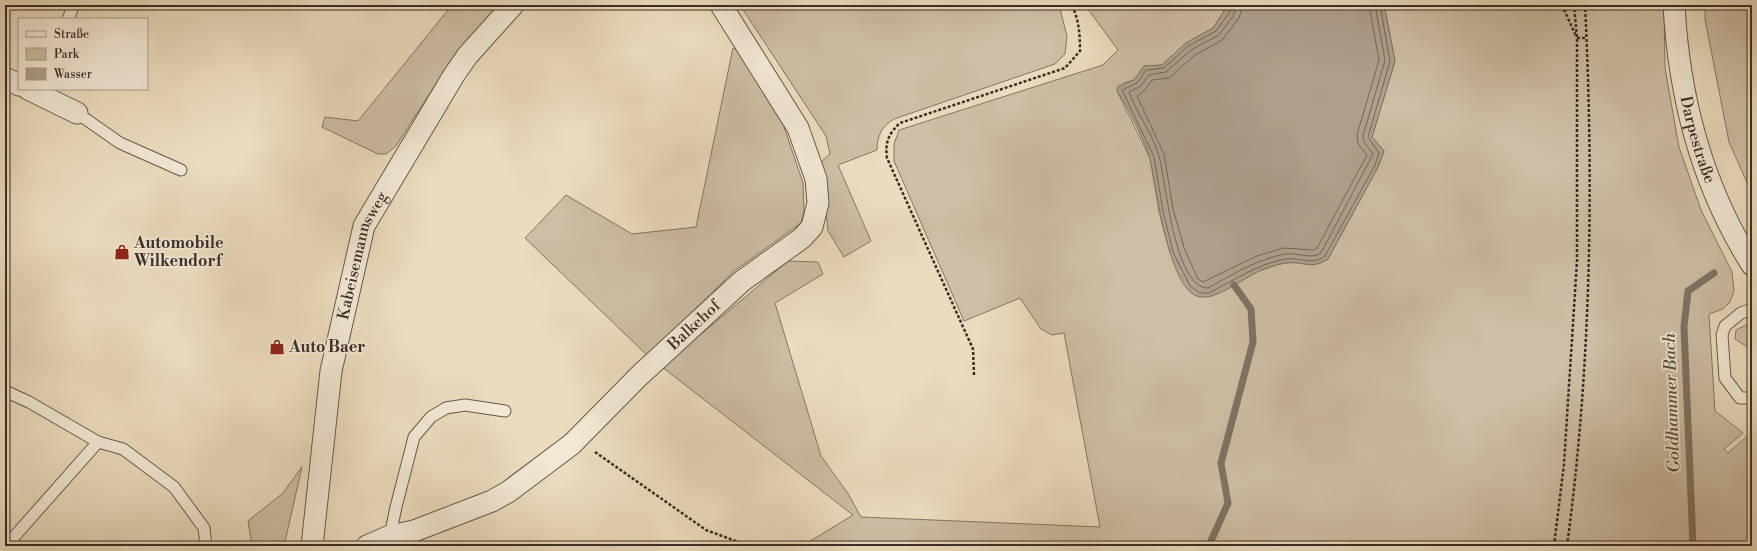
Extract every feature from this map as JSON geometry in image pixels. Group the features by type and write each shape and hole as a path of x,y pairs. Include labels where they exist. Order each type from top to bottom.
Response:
{"street":[{"name":"Kabeisemannsweg","path":"313,546 331,371 364,226 454,75 468,55 513,5"},
{"name":"Balkehof","path":"367,546 390,536 414,531 492,501 508,492 572,444 639,376 742,281 802,238 812,227 818,203 816,179 798,128 721,5"},
{"name":"Darpestraße","path":"1674,5 1680,71 1693,133 1722,209 1736,239 1752,265"},
{"path":"5,78 18,84"},
{"path":"36,90 76,114"}],"lane":[{"path":"68,18 74,5"},
{"path":"76,114 120,143 181,170"},
{"path":"1752,309 1741,313 1725,326 1722,335 1725,378 1740,398 1752,398"},
{"path":"5,391 28,402 98,442 123,449 174,487 204,528 206,546"},
{"path":"390,536 414,438 431,417 446,408 465,405 505,411"},
{"path":"6,546 98,442"}],"path":[{"path":"974,375 973,349 887,158 886,147 888,139 892,130 900,123 1065,68 1080,51 1080,33 1077,17 1072,5"},
{"path":"1562,5 1577,38"},
{"path":"1554,546 1564,464 1577,261 1577,38 1574,5"},
{"path":"1567,546 1578,466 1590,262 1587,38 1585,5"},
{"path":"1577,38 1587,38"},
{"path":"572,444 590,449 706,530 749,546"}],"green space":[{"path":"452,5 499,5 455,54 396,146 386,154 378,154 322,127 325,117 358,121"},
{"path":"740,5 1059,5 1067,36 1065,54 1055,64 894,119 883,128 879,136 877,150 838,165 871,241 844,257 828,231 821,162 830,154 826,136"},
{"path":"1085,5 1228,5 1213,28 1186,43 1162,65 1144,66 1134,80 1124,83 1117,91 1150,158 1159,212 1170,253 1209,297 1266,268 1292,262 1311,265 1328,259 1378,167 1384,151 1372,137 1395,61 1384,5 1664,5 1665,68 1679,147 1701,210 1732,272 1734,291 1730,302 1723,309 1709,314 1715,411 1743,433 1724,449 1728,453 1752,432 1752,546 802,546 853,515 662,367 788,261 818,262 823,274 775,303 821,456 847,492 861,517 1100,527 1064,333 1052,335 1041,329 1020,298 964,321 894,161 894,144 899,130 1103,65 1118,50"},
{"path":"1705,5 1752,5 1752,194 1729,142 1705,19"},
{"path":"733,48 745,54 778,109 803,183 804,211 801,223 734,271 648,356 525,238 566,195 632,234 696,227"},
{"path":"1752,323 1752,350 1735,339 1736,330"},
{"path":"302,467 284,546 252,546 248,521 283,493"}],"water":[{"path":"1228,5 1384,5 1395,61 1372,137 1384,151 1378,167 1328,259 1312,265 1284,263 1276,265 1257,272 1224,291 1208,297 1201,297 1190,291 1180,278 1172,259 1148,153 1126,105 1117,91 1118,86 1134,80 1144,66 1162,65 1186,43 1213,28"}],"waterway":[{"name":"Goldhammer Bach","path":"1693,546 1684,327 1688,291 1714,273"},
{"name":"Goldhammer Bach","path":"1213,546 1211,541 1228,503 1221,463 1253,342 1251,309 1234,285"}],"place":[{"name":"Automobile Wilkendorf","path":"122,252"},
{"name":"Auto Baer","path":"277,347"}]}
